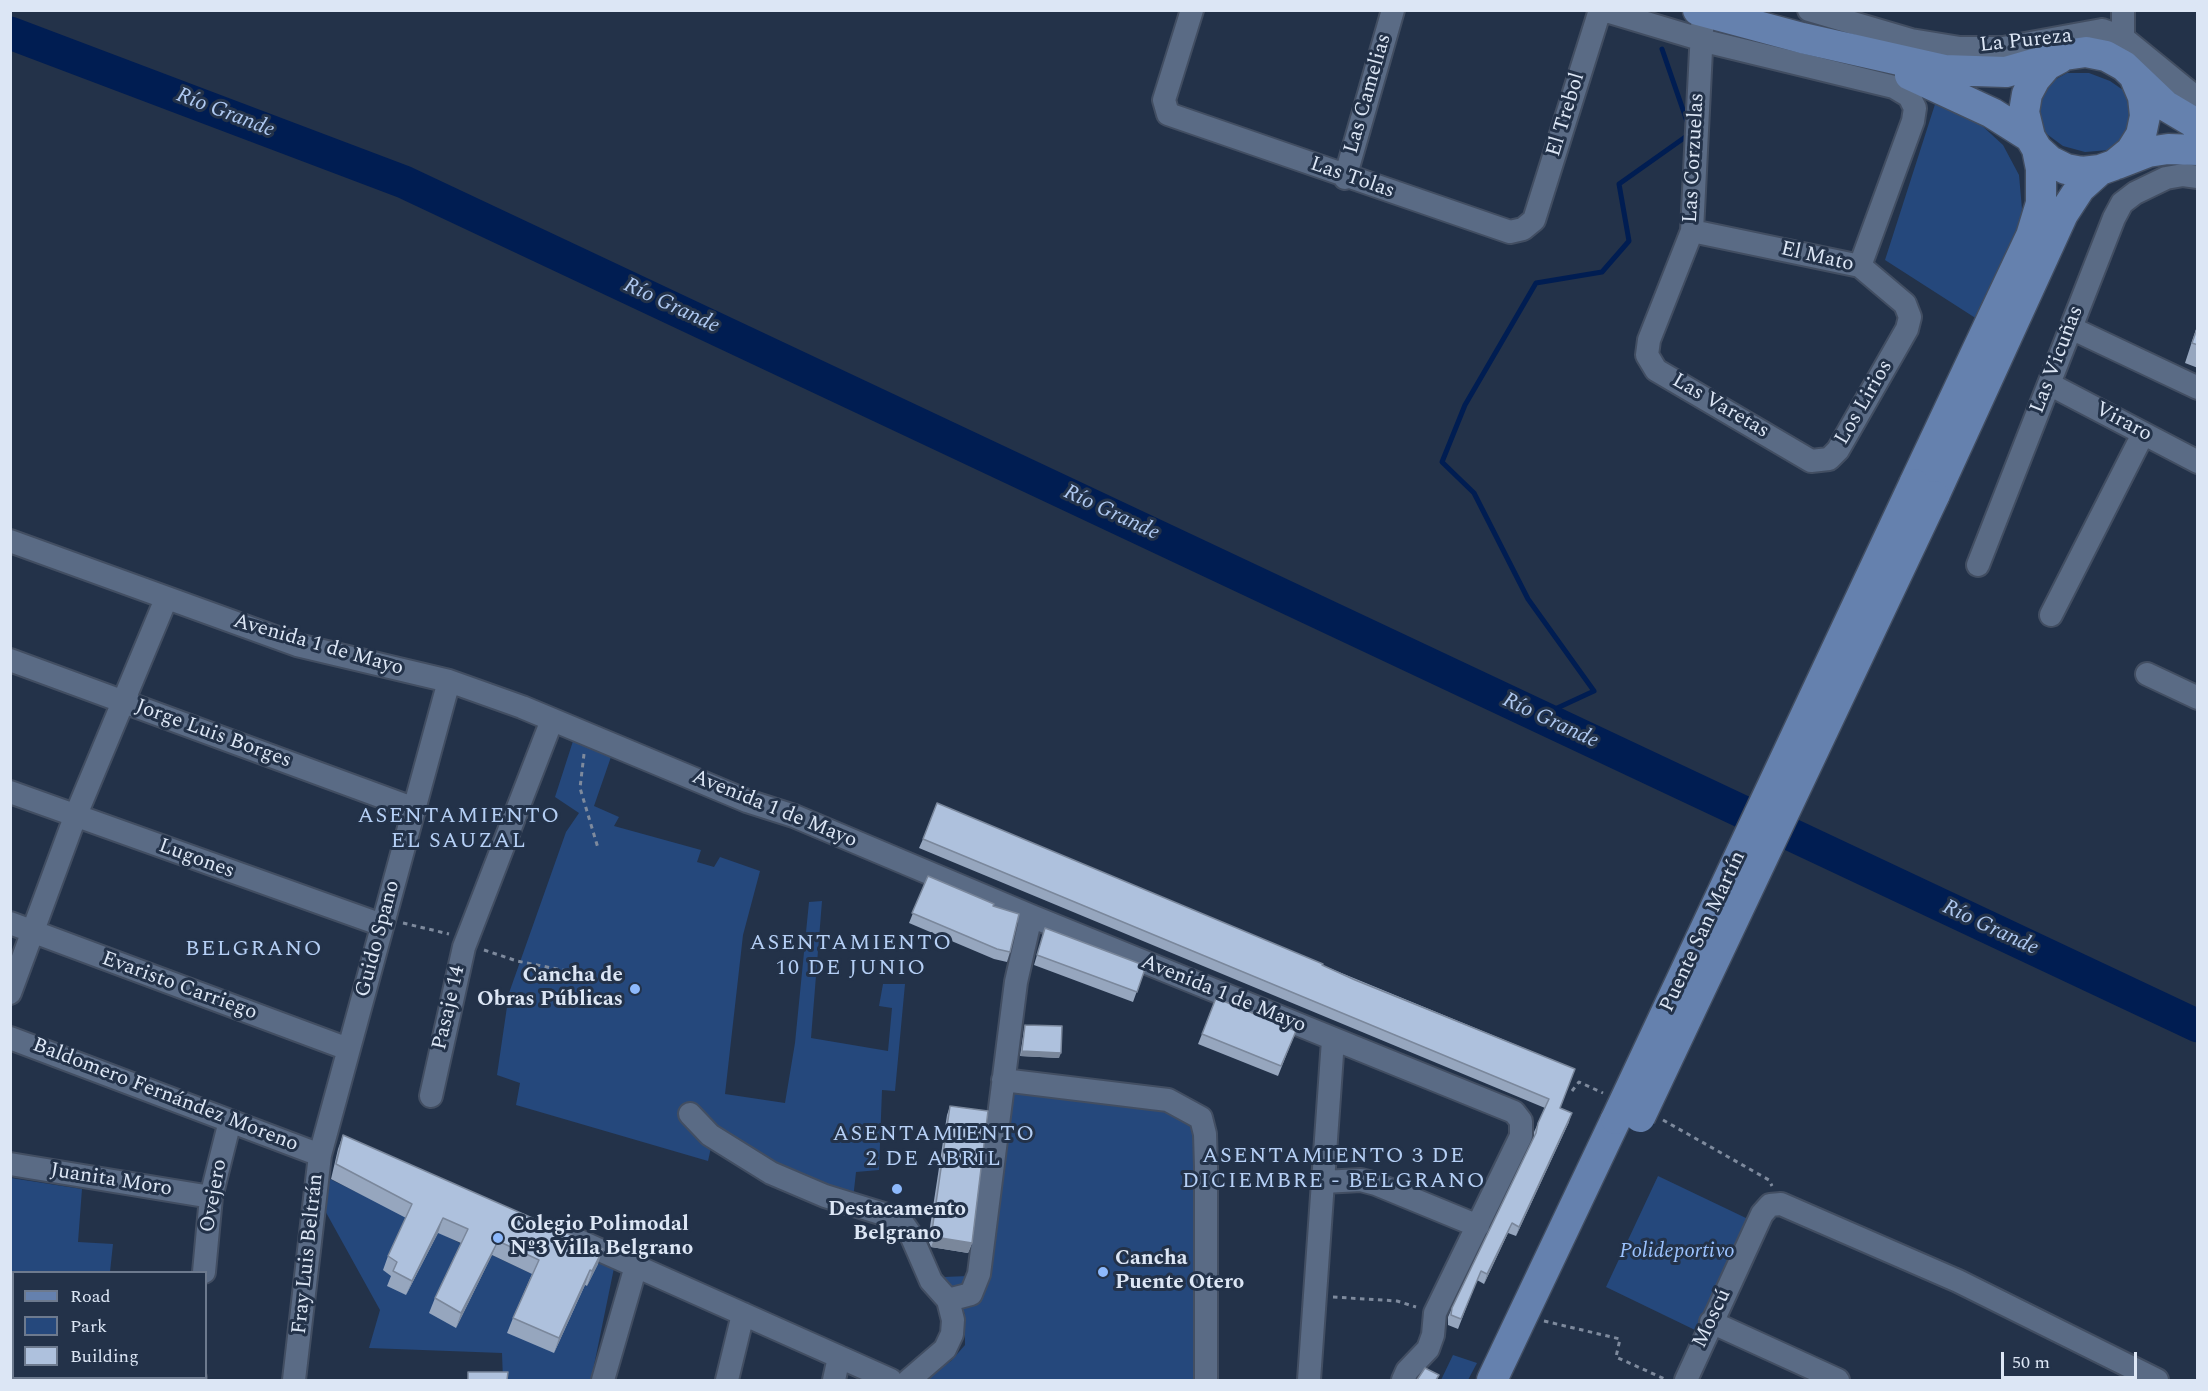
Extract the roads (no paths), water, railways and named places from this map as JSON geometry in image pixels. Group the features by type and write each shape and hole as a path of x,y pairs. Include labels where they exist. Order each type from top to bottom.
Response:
{"main road":[{"path":"1702,18 1806,24 1944,70 1972,72 2006,72 2097,37"},
{"path":"1806,24 1992,113 2034,143 2050,161 2066,169 2082,172 2107,167 2148,152 2168,149 2198,150"},
{"path":"2097,37 2106,56 2129,72 2166,106 2198,125"},
{"path":"1924,490 2031,236 2041,203 2041,170 2024,112 2027,94 2035,79 2048,65 2097,37"},
{"path":"1924,490 2063,214 2080,188 2131,151 2141,135 2145,116 2143,97 2129,72"},
{"name":"Puente San Martín","path":"1514,1380 1924,490"},
{"name":"Puente San Martín","path":"1492,1380 1635,1121"}],"street":[{"name":"Las Tolas","path":"1192,10 1164,100 1168,114 1345,178 1510,232 1523,229 1534,220"},
{"name":"Las Camelias","path":"1345,178 1393,10"},
{"path":"1601,10 1702,18 1894,87 1909,96 1915,108 1913,121 1860,266"},
{"name":"El Trebol","path":"1534,220 1601,10"},
{"path":"2123,10 2097,37 2198,99"},
{"name":"Las Corzuelas","path":"1648,340 1692,231 1702,18"},
{"name":"La Pureza","path":"1806,24 1959,48 2003,48 2097,37"},
{"name":"Las Vicuñas","path":"1978,565 2114,218 2122,203 2135,193 2166,178 2183,175 2198,177"},
{"name":"El Mato","path":"1692,231 1860,266 1905,304 1910,317 1907,329"},
{"path":"2071,328 2198,388"},
{"name":"Los Lirios","path":"1811,461 1829,459 1838,450 1907,329"},
{"name":"Las Varetas","path":"1648,340 1647,354 1656,370 1811,461"},
{"name":"Viraro","path":"2049,384 2198,462"},
{"path":"2050,615 2143,434"},
{"name":"Avenida 1 de Mayo","path":"10,541 297,645 449,681 552,720 663,763 747,801 794,816 1333,1040 1433,1077 1514,1112 1521,1121 1521,1136 1478,1226"},
{"path":"10,993 75,817 166,599"},
{"name":"Jorge Luis Borges","path":"10,660 415,809"},
{"path":"2146,674 2198,698"},
{"name":"Guido Spano","path":"327,1128 449,681"},
{"name":"Pasaje 14","path":"430,1096 464,947 552,720"},
{"name":"Lugones","path":"10,792 382,926"},
{"path":"948,1300 971,1294 979,1275 1016,982 1032,916"},
{"name":"Evaristo Carriego","path":"10,923 348,1049"},
{"name":"Baldomero Fernández Moreno","path":"10,1038 320,1155"},
{"path":"1310,1380 1333,1040"},
{"path":"1003,1080 1168,1100 1201,1118 1205,1134 1206,1167 1206,1380"},
{"path":"690,1114 710,1135 771,1173 825,1196 890,1216 904,1225 911,1234 931,1281 948,1300 953,1320 952,1334 945,1349 909,1380"},
{"name":"Ovejero","path":"204,1271 211,1197 230,1121"},
{"path":"327,1128 349,1137"},
{"name":"Fray Luis Beltrán","path":"294,1380 320,1155 327,1128"},
{"name":"Juanita Moro","path":"10,1164 211,1197"},
{"path":"1323,1182 1361,1180 1376,1184 1478,1226 1435,1313 1434,1335 1428,1348 1407,1371 1403,1380"},
{"name":"Moscú","path":"1686,1380 1762,1214 1770,1205 1781,1204 1958,1281 2157,1380"},
{"path":"556,1230 891,1380"},
{"path":"603,1380 636,1266"},
{"path":"727,1380 743,1314"},
{"path":"1711,1322 1838,1380"},
{"path":"834,1380 839,1357"}],"waterway":[{"name":"Río Grande","path":"10,33 404,182 2198,1026"},
{"path":"1540,716 1594,691 1528,599 1474,493 1442,462 1465,405 1536,283 1602,272 1629,241 1619,184 1691,133 1662,49"}],"place":[{"name":"Cancha de Obras Públicas","path":"635,989"},
{"name":"Destacamento Belgrano","path":"897,1189"},
{"name":"Colegio Polimodal Nº3 Villa Belgrano","path":"498,1238"},
{"name":"Cancha Puente Otero","path":"1103,1272"}],"district":[{"name":"ASENTAMIENTO EL SAUZAL","path":"459,830"},
{"name":"BELGRANO","path":"254,951"},
{"name":"ASENTAMIENTO 10 DE JUNIO","path":"851,958"},
{"name":"ASENTAMIENTO 2 DE ABRIL","path":"934,1148"},
{"name":"ASENTAMIENTO 3 DE DICIEMBRE - BELGRANO","path":"1334,1170"}],"park label":[{"name":"Polideportivo","path":"1677,1253"}]}
